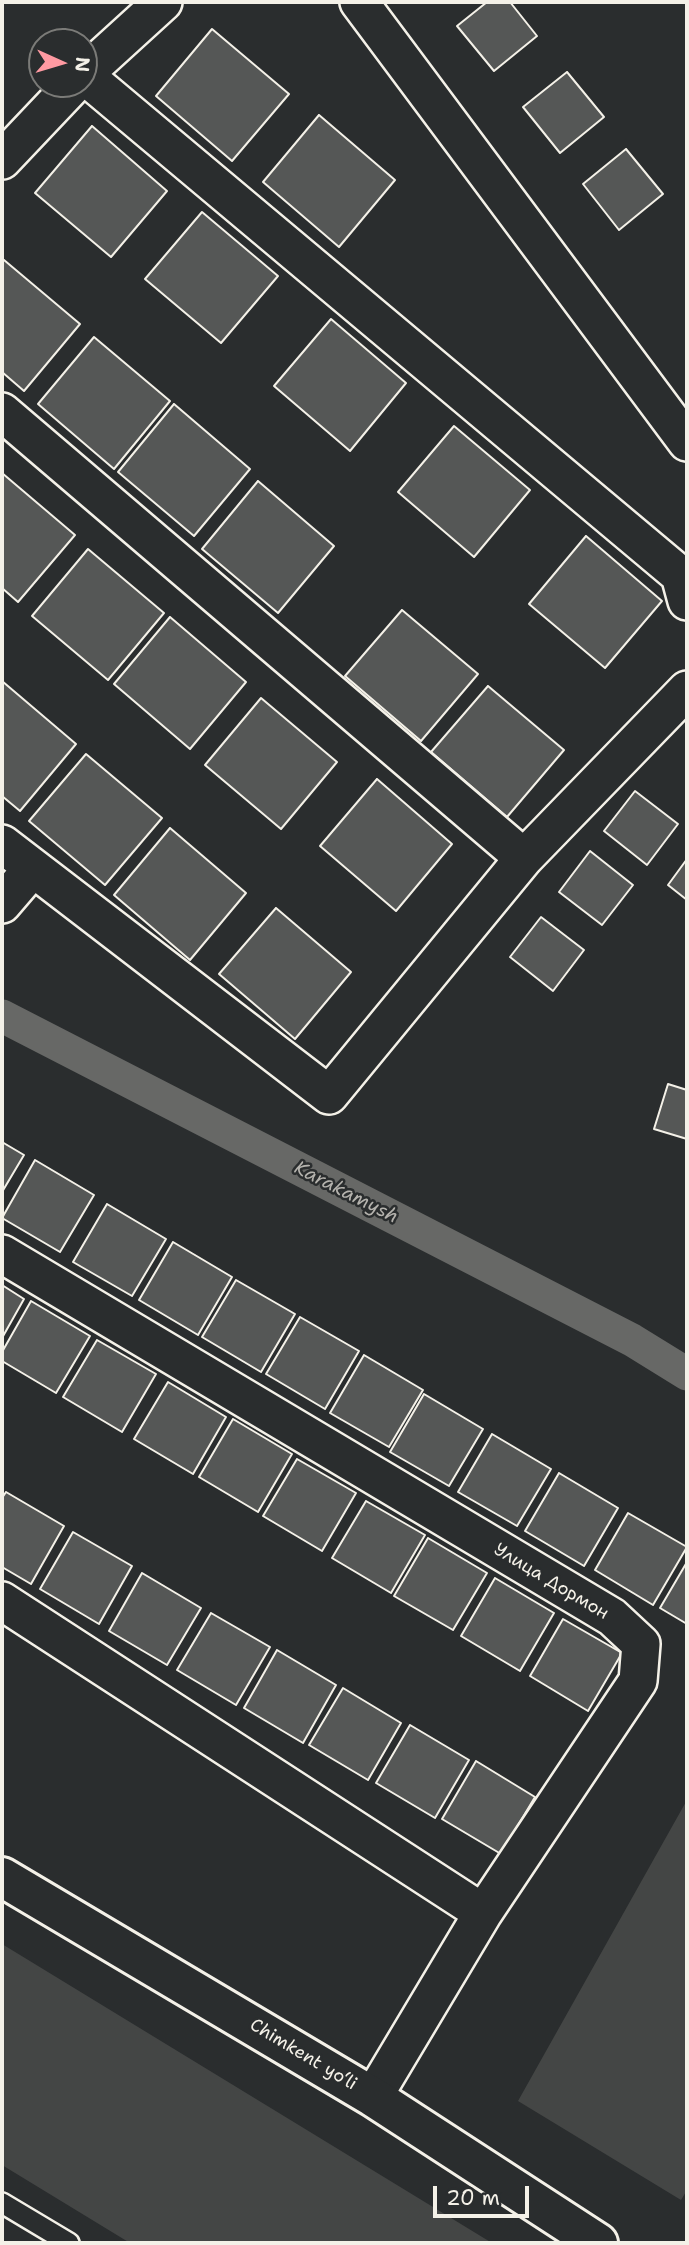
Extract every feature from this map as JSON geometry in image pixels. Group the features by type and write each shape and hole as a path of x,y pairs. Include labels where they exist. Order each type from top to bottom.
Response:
{"highway":[{"name":"Chimkent yo‘li","path":"2,1877 373,2096 594,2242"}],"street":[{"path":"98,61 163,2"},
{"path":"359,2 687,442"},
{"path":"98,86 680,575 687,601"},
{"path":"2,160 61,98"},
{"path":"2,412 524,858"},
{"path":"2,844 329,1096 524,858 687,690"},
{"path":"2,904 32,869"},
{"name":"Улица Дормон","path":"2,1254 611,1618 641,1644 638,1681 482,1913 373,2096"},
{"path":"2,1601 482,1913"}],"lane":[{"path":"2,2203 69,2243"}],"shaded area":[{"path":"687,1800 687,2190 681,2200 518,2101"},
{"path":"2,1944 492,2243 130,2243 2,2165"}],"building":[{"path":"487,2 510,2 537,36 494,71 457,26"},
{"path":"212,29 289,94 232,161 156,96"},
{"path":"567,72 604,117 560,153 523,107"},
{"path":"319,115 395,180 339,247 263,182"},
{"path":"92,126 167,191 111,257 35,193"},
{"path":"626,149 663,194 619,230 583,184"},
{"path":"202,212 278,276 221,343 145,279"},
{"path":"4,260 80,324 24,391 2,372"},
{"path":"331,319 406,383 350,451 274,386"},
{"path":"94,337 170,401 114,469 38,404"},
{"path":"174,404 250,469 194,536 118,472"},
{"path":"454,426 530,490 474,557 398,492"},
{"path":"2,473 75,535 18,602 2,588"},
{"path":"258,481 334,546 278,613 202,549"},
{"path":"586,536 662,601 605,668 529,604"},
{"path":"88,549 164,613 108,680 32,616"},
{"path":"402,610 478,674 421,741 345,676"},
{"path":"170,617 246,682 190,749 114,684"},
{"path":"2,681 76,744 20,811 2,796"},
{"path":"488,686 564,750 507,817 431,752"},
{"path":"261,698 337,762 281,829 205,765"},
{"path":"86,754 162,818 105,885 29,821"},
{"path":"377,779 452,844 396,911 320,846"},
{"path":"635,791 678,824 647,865 604,831"},
{"path":"170,828 246,893 190,960 114,895"},
{"path":"590,851 633,885 602,925 559,892"},
{"path":"687,859 687,900 668,885"},
{"path":"276,908 351,972 295,1039 219,974"},
{"path":"541,917 584,950 553,991 510,957"},
{"path":"668,1084 687,1090 687,1139 654,1129"},
{"path":"2,1142 24,1155 2,1192"},
{"path":"35,1160 94,1195 60,1252 2,1218"},
{"path":"107,1204 166,1239 132,1296 73,1262"},
{"path":"173,1242 232,1277 198,1335 139,1300"},
{"path":"236,1280 295,1314 261,1372 202,1337"},
{"path":"2,1285 24,1299 2,1338"},
{"path":"31,1301 90,1336 56,1393 2,1361 2,1352"},
{"path":"300,1317 359,1351 325,1409 266,1374"},
{"path":"97,1340 156,1374 122,1432 63,1397"},
{"path":"364,1355 423,1390 389,1447 330,1413"},
{"path":"168,1382 226,1417 193,1474 134,1439"},
{"path":"424,1394 483,1429 449,1486 390,1452"},
{"path":"233,1419 292,1454 258,1512 199,1477"},
{"path":"492,1434 551,1469 517,1526 458,1492"},
{"path":"297,1459 356,1493 322,1551 263,1516"},
{"path":"559,1473 618,1508 584,1566 525,1531"},
{"path":"6,1492 64,1526 31,1584 2,1567 2,1498"},
{"path":"366,1501 425,1535 391,1593 332,1558"},
{"path":"628,1513 687,1547 653,1605 595,1570"},
{"path":"73,1532 132,1566 99,1624 40,1589"},
{"path":"428,1538 487,1573 453,1630 394,1596"},
{"path":"687,1562 687,1624 660,1608"},
{"path":"142,1573 201,1608 167,1665 109,1631"},
{"path":"495,1578 554,1613 520,1671 461,1636"},
{"path":"211,1613 270,1647 236,1705 177,1670"},
{"path":"563,1619 622,1653 588,1711 530,1676"},
{"path":"277,1650 336,1685 303,1743 244,1708"},
{"path":"343,1688 401,1723 368,1780 309,1745"},
{"path":"410,1725 469,1760 435,1818 376,1783"},
{"path":"476,1761 535,1797 501,1854 442,1819"}],"waterway":[{"name":"Karakamysh","path":"2,1016 632,1340 687,1374"}]}
